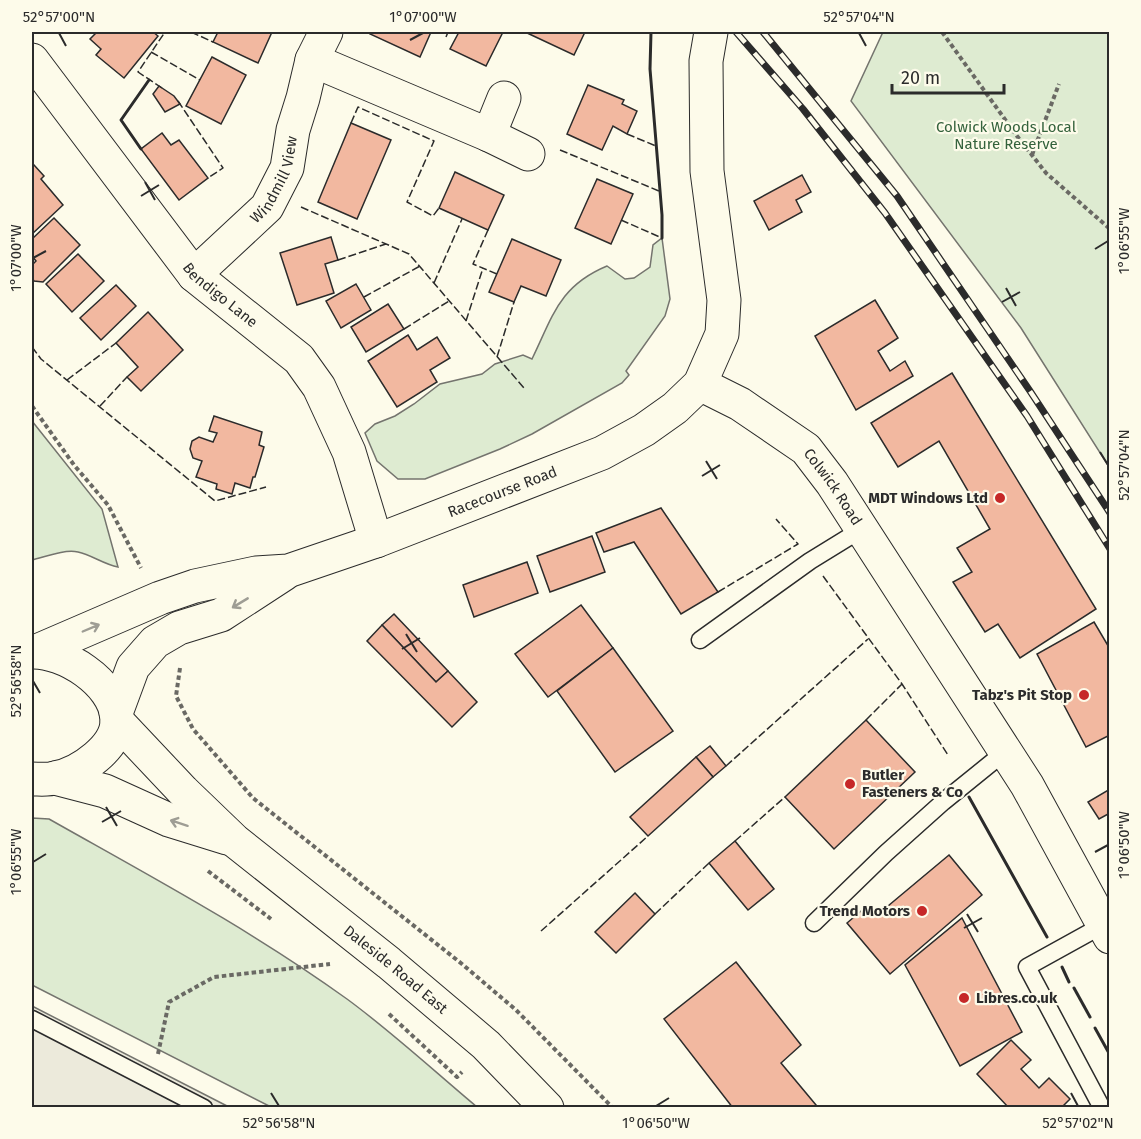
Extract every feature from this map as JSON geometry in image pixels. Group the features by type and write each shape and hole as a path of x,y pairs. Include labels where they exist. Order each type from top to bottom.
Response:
{"street":[{"path":"700,384 722,334 724,300 707,171 706,61 711,32"},
{"name":"Windmill View","path":"194,275 267,207 287,168 293,130 319,46 528,154"},
{"name":"Bendigo Lane","path":"32,60 194,275 298,359 320,387 349,452 376,542"},
{"path":"489,135 504,98"},
{"name":"Colwick Road","path":"700,384 740,404 806,449 832,483 1027,785 1106,931"},
{"name":"Racecourse Road","path":"34,652 160,598 195,586 256,573 288,571 376,542 602,453 644,430 675,408 700,384"},
{"name":"Racecourse Road","path":"43,778 79,769 98,756 110,741 133,667 155,642 180,628 221,615 288,571"},
{"name":"Daleside Road East","path":"34,652 57,656 76,664 93,677 108,694 117,717 183,791 234,841 389,963 486,1045 547,1107"},
{"name":"Daleside Road East","path":"43,778 105,791 169,820 234,841"}],"lane":[{"path":"700,640 810,561 862,529"},
{"path":"814,923 934,809 1006,752"},
{"path":"1102,1107 1027,967 1106,931"},
{"path":"32,1019 204,1107"}],"path":[{"path":"942,32 1046,173 1110,229"},
{"path":"1032,156 1059,84"},
{"path":"32,406 74,465 108,505 146,578"},
{"path":"181,662 176,696 193,729 253,798 462,964 516,1010 614,1107"},
{"path":"201,866 271,919"},
{"path":"322,958 338,970"},
{"path":"152,1081 169,1002 214,976 330,964"},
{"path":"388,1012 457,1077 516,1010"}],"green space":[{"name":"Colwick Woods Local Nature Reserve","path":"883,32 1109,32 1109,467 1021,328 851,101"},
{"path":"662,238 670,299 665,316 626,371 629,375 622,383 532,434 425,479 398,479 377,461 365,433 375,424 395,416 440,384 482,374 495,364 523,355 532,359 559,304 578,283 607,266 625,279 634,278 650,267 653,245"},
{"path":"32,421 102,509 118,567 73,551 32,560"},
{"path":"32,818 49,819 201,905 275,950 364,1012 477,1107 271,1107 32,985"}],"shaded area":[{"path":"32,1006 229,1107 32,1107"}],"building":[{"path":"97,32 153,32 158,36 124,78 96,55 101,49 90,39"},
{"path":"218,32 272,32 258,63 213,42"},
{"path":"371,32 431,32 420,57 370,34"},
{"path":"459,32 503,32 486,66 450,49"},
{"path":"525,32 585,32 574,55"},
{"path":"212,57 246,75 221,124 186,106"},
{"path":"588,85 624,100 622,104 637,111 627,134 613,126 602,150 567,134"},
{"path":"159,86 174,96 180,104 165,112 153,94"},
{"path":"351,123 391,140 357,219 318,202"},
{"path":"162,133 171,145 179,140 208,178 179,200 141,149"},
{"path":"34,165 44,176 41,179 63,205 32,234 32,167"},
{"path":"455,172 504,195 488,230 439,208"},
{"path":"802,175 811,192 796,200 802,212 769,230 754,201"},
{"path":"597,179 633,194 611,244 575,228"},
{"path":"54,218 80,245 43,282 34,281 32,265 36,261 32,256 32,239"},
{"path":"331,237 338,260 325,264 334,293 297,305 280,253"},
{"path":"512,239 561,260 546,296 521,286 514,302 489,292"},
{"path":"78,254 104,281 72,312 46,284"},
{"path":"356,284 371,310 341,328 326,301"},
{"path":"116,285 136,306 101,340 80,318"},
{"path":"875,300 898,338 878,351 890,371 905,361 913,376 856,410 815,336"},
{"path":"388,304 404,329 366,352 351,327"},
{"path":"148,312 183,350 141,391 127,377 138,367 116,343"},
{"path":"408,335 417,350 437,337 450,358 430,370 437,382 397,407 368,361"},
{"name":"MDT Windows Ltd","path":"952,373 1096,609 1020,658 998,624 985,632 953,582 972,572 957,548 990,529 939,441 898,467 871,423"},
{"path":"214,416 262,432 259,445 264,447 250,488 235,483 232,494 216,489 217,484 196,477 202,461 193,458 190,449 192,441 199,437 213,442 217,433 209,431"},
{"path":"661,508 718,592 681,614 634,542 604,552 596,533"},
{"path":"592,536 605,572 550,592 537,556"},
{"path":"527,562 538,593 474,617 463,585"},
{"path":"581,605 613,648 548,697 515,654"},
{"path":"394,614 448,671 436,682 382,625"},
{"name":"Tabz's Pit Stop","path":"1094,622 1110,649 1110,735 1086,747 1037,654"},
{"path":"382,625 436,682 448,671 477,702 452,727 367,641"},
{"path":"613,648 673,731 615,772 557,691"},
{"name":"Butler Fasteners & Co","path":"866,720 915,772 834,849 785,797"},
{"path":"710,746 726,766 713,777 696,757"},
{"path":"696,757 713,777 648,836 630,817"},
{"path":"1110,789 1110,813 1099,819 1088,802"},
{"path":"735,841 774,889 748,910 709,863"},
{"name":"Trend Motors","path":"949,855 982,895 890,974 847,923 867,906 876,916"},
{"path":"635,893 655,914 616,953 595,932"},
{"name":"Libres.co.uk","path":"962,918 1022,1032 960,1066 905,965"},
{"path":"736,962 801,1045 781,1063 816,1105 813,1108 733,1108 664,1019"},
{"path":"1011,1040 1031,1060 1021,1069 1039,1088 1049,1078 1070,1099 1061,1108 1009,1108 977,1074"}],"railway":[{"path":"736,32 803,109 885,213 1027,416 1110,549"},
{"path":"763,32 897,196 1110,513"}],"fence":[{"path":"162,88 138,72 165,32"},
{"path":"191,32 213,42"},
{"path":"446,37 448,32"},
{"path":"151,52 200,80"},
{"path":"178,101 223,168 208,178"},
{"path":"351,123 358,107 434,141 407,202 433,216 439,208"},
{"path":"627,134 656,146"},
{"path":"560,150 659,191"},
{"path":"301,207 409,254 524,388"},
{"path":"434,283 462,219"},
{"path":"621,220 662,238"},
{"path":"488,230 473,264 497,274"},
{"path":"338,260 386,244"},
{"path":"364,297 420,266"},
{"path":"466,321 483,268"},
{"path":"404,329 449,301"},
{"path":"497,357 514,302"},
{"path":"67,380 116,343"},
{"path":"32,347 41,359 215,501 266,487"},
{"path":"100,406 127,377"},
{"path":"718,592 798,544 776,519"},
{"path":"823,576 902,684 948,755"},
{"path":"726,766 868,639"},
{"path":"866,720 902,684"},
{"path":"735,841 785,797"},
{"path":"541,931 648,836"},
{"path":"655,914 709,863"}],"wall":[{"path":"651,32 650,69 662,238"},
{"path":"141,149 121,120 149,80"},
{"path":"969,797 1047,937"},
{"path":"1062,967 1069,982"},
{"path":"1074,988 1090,1017"},
{"path":"1095,1028 1110,1055"}],"place":[{"name":"MDT Windows Ltd","path":"1000,498"},
{"name":"Tabz's Pit Stop","path":"1084,695"},
{"name":"Butler Fasteners & Co","path":"850,784"},
{"name":"Trend Motors","path":"922,911"},
{"name":"Libres.co.uk","path":"964,998"}]}
